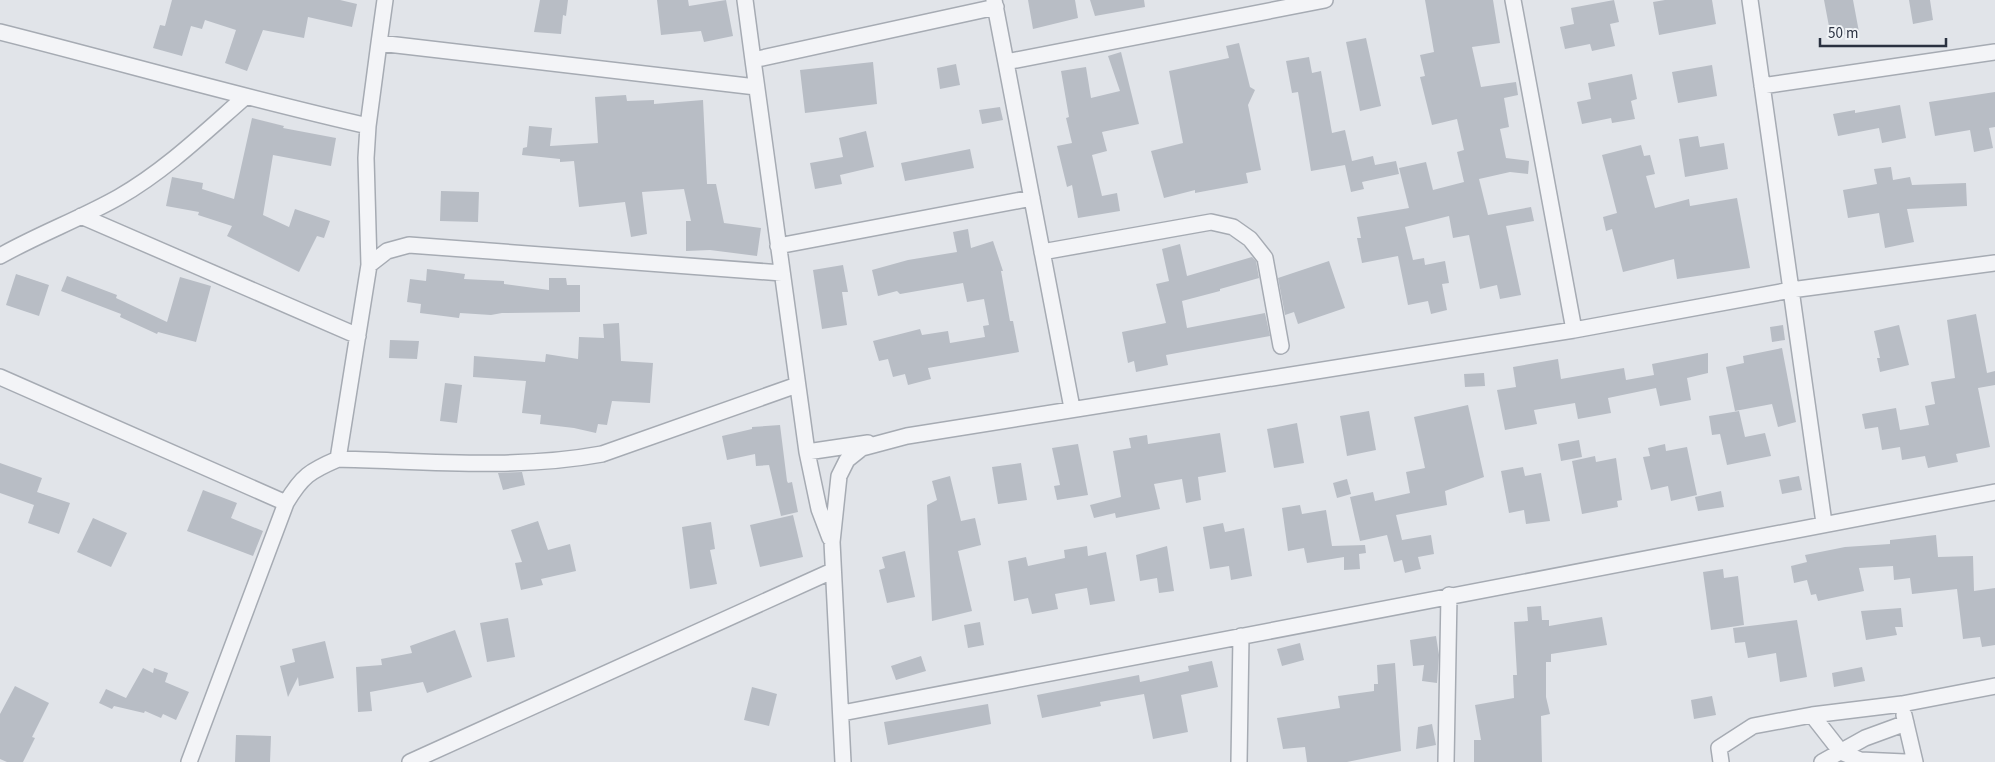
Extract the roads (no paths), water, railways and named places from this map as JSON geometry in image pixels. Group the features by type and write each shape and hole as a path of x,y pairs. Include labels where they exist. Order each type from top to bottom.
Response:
{"street":[{"path":"338,460 369,265 366,196 368,126 385,0"},
{"path":"745,0 807,452 819,509 832,542"},
{"path":"1006,62 1325,0"},
{"path":"1512,0 1574,330"},
{"path":"1750,0 1824,523"},
{"path":"753,60 995,4 1072,408"},
{"path":"0,32 92,55 245,98 368,126"},
{"path":"379,43 756,87"},
{"path":"1762,86 1995,52"},
{"path":"0,256 26,241 120,196 169,163 245,98"},
{"path":"778,246 1032,198"},
{"path":"81,216 358,336"},
{"path":"1042,252 1211,222 1232,227 1250,239 1265,258 1281,346"},
{"path":"369,265 387,251 409,245 782,273"},
{"path":"807,452 884,441 1072,408 1574,330 1791,290 1995,263"},
{"path":"0,377 286,503"},
{"path":"189,762 286,503 298,482 315,469 338,460 535,464 570,460 602,454 798,385"},
{"path":"843,762 842,713 832,571 832,542 839,476 847,460 862,448 884,441"},
{"path":"842,713 1824,523 1995,492"},
{"path":"410,762 832,571"},
{"path":"1446,762 1449,595"},
{"path":"1239,762 1241,636"},
{"path":"1721,762 1718,748 1752,726 1812,715 1902,704 1995,686"},
{"path":"1902,704 1915,762"},
{"path":"1812,715 1841,752 1860,760 1905,762"},
{"path":"1822,762 1865,738 1906,723"}]}
